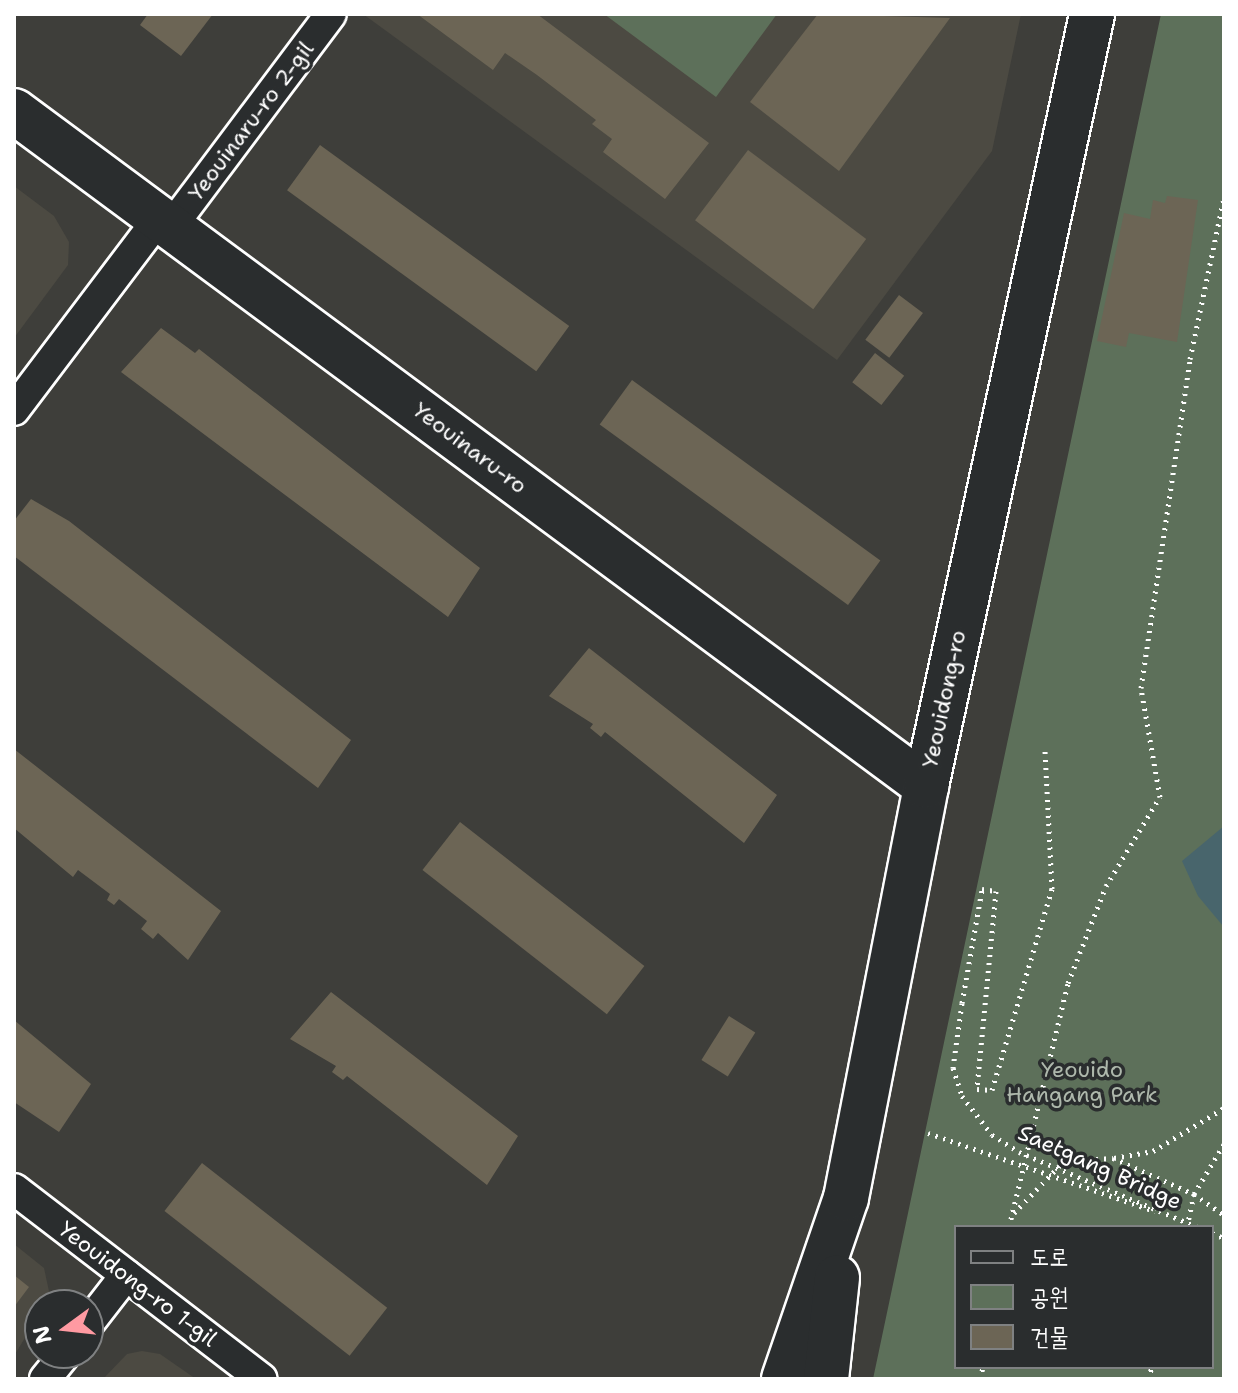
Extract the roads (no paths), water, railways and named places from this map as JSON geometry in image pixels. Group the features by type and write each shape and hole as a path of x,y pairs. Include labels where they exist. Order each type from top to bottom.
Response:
{"main road":[{"name":"Yeouidong-ro","path":"784,1379 846,1198 926,786 1092,14"},
{"name":"Yeouinaru-ro","path":"14,111 926,786"},
{"path":"826,1379 846,1198"}],"street":[{"name":"Yeouinaru-ro 2-gil","path":"14,410 331,14"},
{"name":"Yeouidong-ro 1-gil","path":"14,1189 262,1379"},
{"path":"104,1303 126,1275"}],"water":[{"path":"1224,826 1223,926 1198,896 1182,861"}],"park label":[{"name":"Yeouido Hangang Park","path":"1082,1082"}]}
